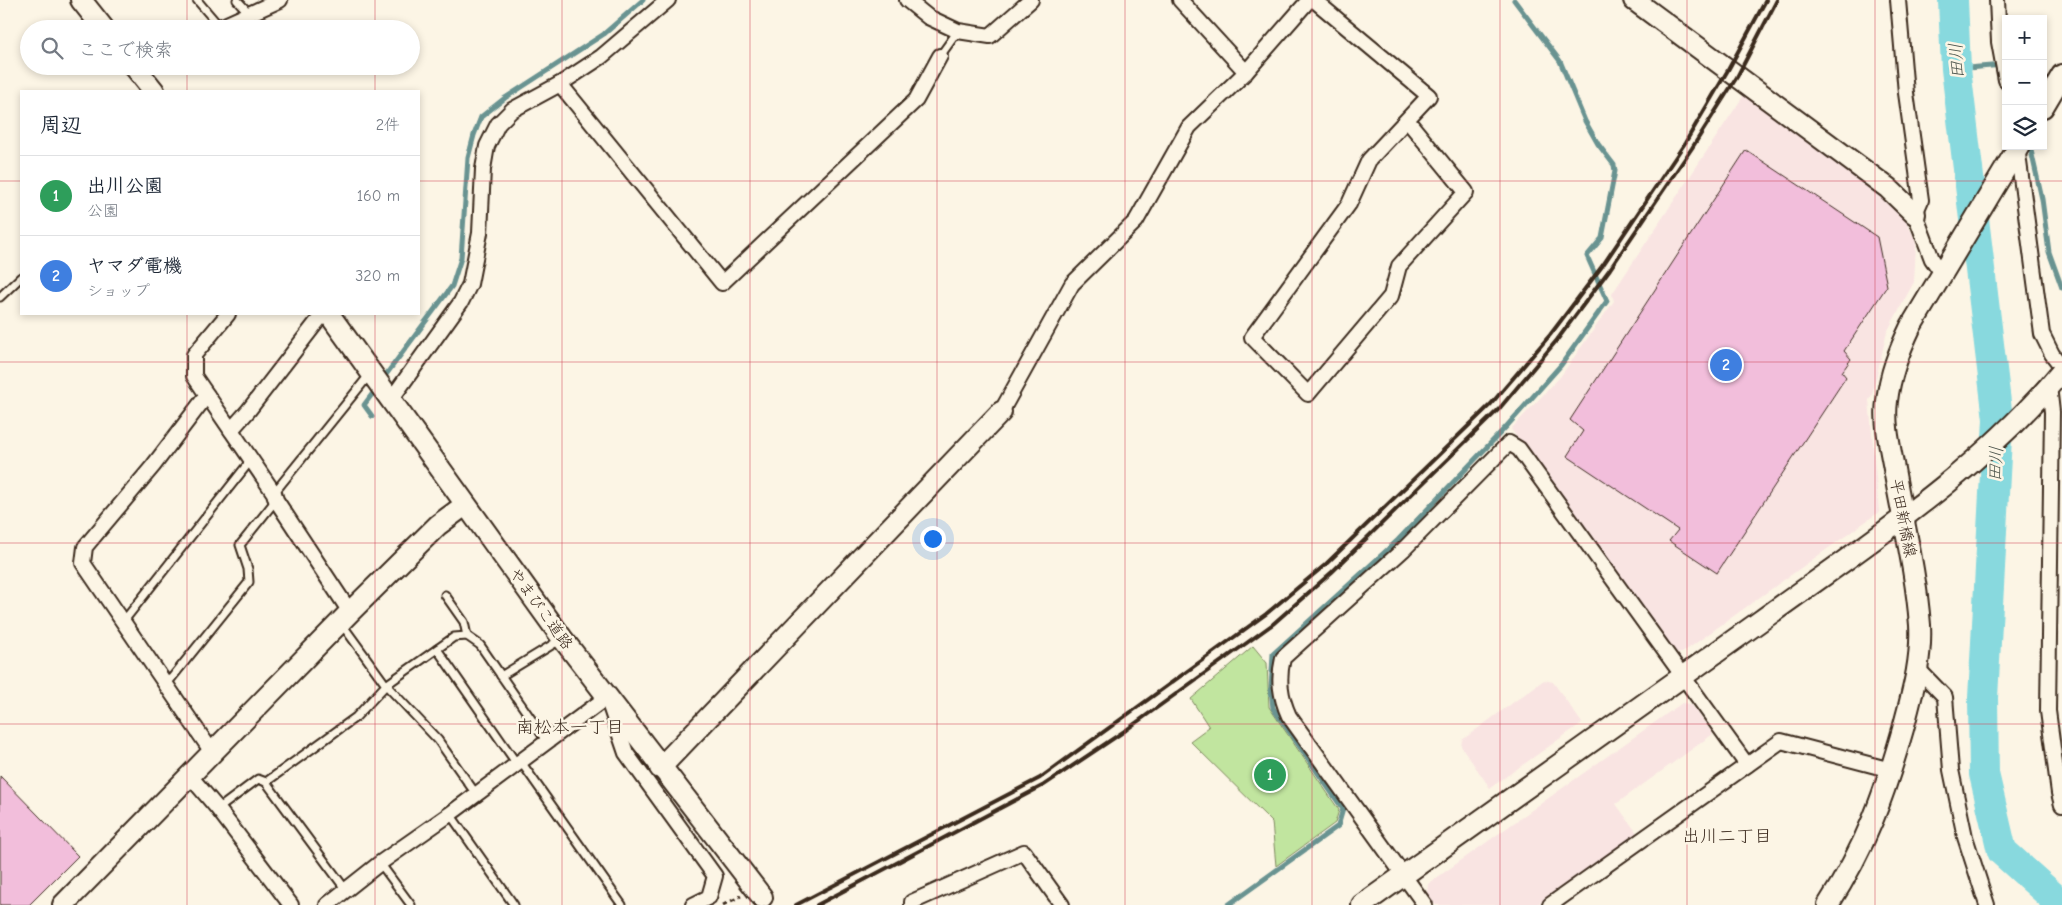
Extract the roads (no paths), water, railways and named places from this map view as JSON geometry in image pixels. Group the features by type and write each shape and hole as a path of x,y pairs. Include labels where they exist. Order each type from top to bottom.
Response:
{"street":[{"path":"81,0 97,20"},
{"path":"236,20 280,0"},
{"path":"388,398 461,302 470,284 480,233 482,169 487,146 498,124 512,110 560,84 601,57 668,0"},
{"path":"908,0 928,17 958,31 990,36 1031,0"},
{"path":"1180,0 1246,72"},
{"path":"660,768 1001,412 1072,284 1136,221 1189,127 1246,72 1309,0"},
{"path":"1314,0 1429,96 1369,160 1350,204 1252,337 1308,394 1391,296 1399,266 1466,192 1407,120"},
{"path":"1634,0 1888,188 1915,214 1932,259 1947,266"},
{"path":"1898,0 1906,93 1921,200 1915,214"},
{"path":"1997,0 1999,42 2002,60"},
{"path":"560,84 722,283 916,100 940,56"},
{"path":"142,75 153,90"},
{"path":"2044,105 2062,76"},
{"name":"平田新橋線","path":"1828,905 1850,871 1879,808 1918,669 1920,626 1916,582 1902,519 1887,429 1887,403 1892,374 1899,351 2016,150"},
{"path":"1362,905 1902,519 1990,446 2047,388 2062,369 2042,334 2018,150"},
{"path":"227,315 194,355 194,376 275,497 345,617"},
{"path":"231,430 248,411 322,315"},
{"name":"やまびこ道路","path":"329,315 465,505 660,768 754,899"},
{"path":"2047,388 2052,422 2048,710 2062,804"},
{"path":"207,395 154,466 85,547 83,563 212,752"},
{"path":"1426,905 1289,716 1283,704 1280,689 1280,672 1283,658 1404,549 1508,443 1519,449 1747,765"},
{"path":"63,905 345,617 438,526 465,505"},
{"path":"1918,669 1945,697 1951,770 1956,795 1972,861 1988,905"},
{"path":"327,905 380,862 450,814 607,697 626,753 715,876 709,897 693,905"},
{"path":"1550,905 1781,741 1891,770"},
{"path":"190,776 218,809 291,905"},
{"path":"912,905 912,902 1024,852 1062,905"}],"lane":[{"path":"197,0 212,20"},
{"path":"237,0 250,14"},
{"path":"940,56 958,31"},
{"path":"0,297 20,278"},
{"path":"166,685 249,582 248,569 240,545 275,497 372,376"},
{"path":"123,623 251,460"},
{"path":"445,595 464,622 467,636"},
{"path":"345,617 386,685 438,740 476,794"},
{"path":"266,782 356,717 386,685 454,637 467,636 480,645 547,742"},
{"path":"501,676 562,638"},
{"path":"437,649 622,905"},
{"path":"218,809 258,779 266,782 346,890"},
{"path":"450,814 514,905"},
{"path":"380,862 411,905"}],"waterway":[{"path":"382,380 452,286 461,258 468,158 481,117 505,98 604,34 643,0"},
{"path":"1228,905 1338,826 1343,809 1273,708 1271,689 1273,654 1398,540 1506,427 1561,365 1607,301 1587,256 1602,238 1615,171 1614,165 1598,144 1585,121 1560,61 1514,0"},
{"name":"田川","path":"1953,0 1956,69 1998,419 1983,698 1984,774 2002,851 2052,896 2055,905"},
{"path":"1956,69 2002,65"},
{"path":"2031,150 2042,199 2049,252 2062,288"},
{"path":"372,416 364,405 376,389"}],"railway":[{"path":"796,905 1040,778 1266,614 1325,565 1491,404 1550,335 1603,265 1685,143 1766,0"},
{"path":"817,905 1044,785 1126,730 1273,624 1332,572 1499,409 1557,340 1610,269 1692,148 1737,77 1777,0"}],"place":[{"name":"ヤマダ電機","path":"1726,365"},
{"name":"出川公園","path":"1270,775"}],"district":[{"name":"南松本一丁目","path":"570,727"},
{"name":"出川二丁目","path":"1727,836"}]}
